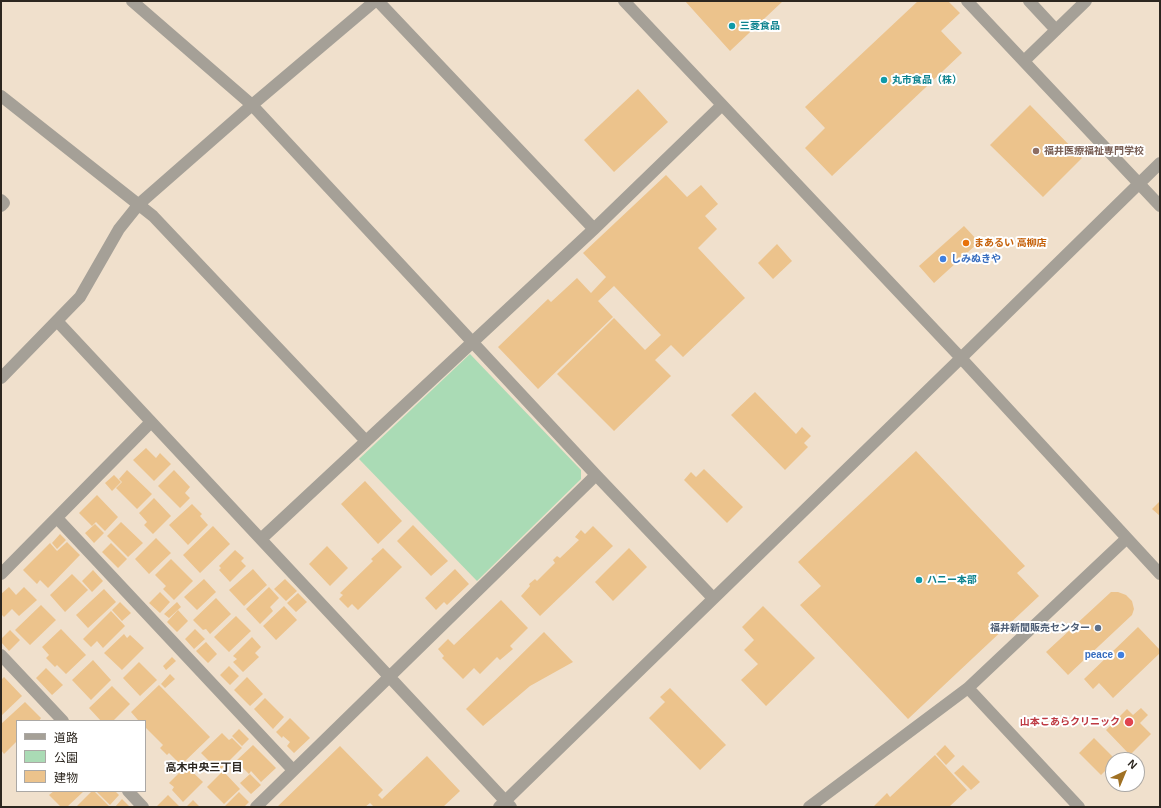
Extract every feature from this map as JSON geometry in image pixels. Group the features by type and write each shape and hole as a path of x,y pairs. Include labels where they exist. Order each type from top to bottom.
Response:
{"street":[{"path":"132,1 252,105 596,475 713,598"},
{"path":"1,377 80,297 119,229 139,204 252,105 375,1"},
{"path":"378,1 594,229"},
{"path":"624,1 961,358 1126,539 1160,574"},
{"path":"968,1 1160,206"},
{"path":"1029,1 1056,30"},
{"path":"1024,61 1086,1"},
{"path":"1,96 153,216 366,441"},
{"path":"261,539 594,229 722,105"},
{"path":"57,321 261,539 505,805 713,598 1160,163"},
{"path":"1,200 4,203 1,206"},
{"path":"1,574 151,422"},
{"path":"256,807 596,475"},
{"path":"57,518 293,770"},
{"path":"809,807 968,688 1126,539"},
{"path":"1,655 62,720"},
{"path":"968,688 1079,807"},
{"path":"129,792 143,807"}],"green space":[{"path":"470,354 581,470 581,479 477,581 359,459"}],"building":[{"name":"三菱食品","path":"685,1 783,1 730,51"},
{"name":"丸市食品（株）","path":"918,1 948,1 960,13 941,31 962,53 832,176 805,148 825,128 805,107"},
{"path":"638,89 668,122 614,172 584,140"},
{"name":"福井医療福祉専門学校","path":"1030,105 1082,158 1043,197 990,145"},
{"path":"666,175 687,197 701,185 718,204 705,216 717,229 698,248 745,298 683,357 671,345 655,360 671,376 614,431 557,374 614,318 645,350 661,335 614,286 598,301 613,317 538,389 498,347 548,299 551,302 577,278 591,293 606,277 583,253"},
{"path":"964,226 979,242 934,283 919,266"},
{"path":"777,244 792,261 773,279 758,263"},
{"path":"755,392 796,434 802,427 811,436 804,443 808,447 785,470 731,415"},
{"path":"146,448 156,458 160,453 171,464 154,481 133,460"},
{"name":"ハニー本部","path":"916,451 1025,566 1017,573 1039,596 908,719 800,605 821,586 798,562"},
{"path":"704,469 743,507 727,523 684,480 691,472 696,477"},
{"path":"127,470 152,494 137,509 116,488 122,482 119,479"},
{"path":"174,470 190,487 185,493 190,498 180,508 158,486"},
{"path":"114,475 121,482 112,491 105,483"},
{"path":"365,481 402,521 378,544 341,504"},
{"path":"97,495 118,517 105,531 96,522 92,526 79,513"},
{"path":"154,498 171,516 153,534 144,525 147,522 139,513"},
{"path":"1160,501 1160,516 1152,509"},
{"path":"192,504 202,514 200,516 208,525 188,545 169,525"},
{"path":"121,522 143,543 128,557 107,536"},
{"path":"95,524 104,533 94,543 85,533"},
{"path":"413,525 448,561 431,576 397,541"},
{"path":"213,526 230,544 200,573 183,555"},
{"path":"593,526 613,546 540,616 521,596 530,586 529,584 535,579 537,581 555,563 553,560 557,556 560,558 579,540 575,537 581,530 585,534"},
{"path":"60,534 66,540 57,549 52,543"},
{"path":"156,538 171,553 149,574 135,559"},
{"path":"67,542 80,555 48,588 40,580 37,584 23,570 50,543 57,551"},
{"path":"111,543 127,559 118,568 102,552"},
{"path":"327,546 348,568 330,586 309,564"},
{"path":"383,548 402,567 358,610 352,604 348,608 339,599 343,595 340,593 373,561 371,559"},
{"path":"629,548 647,567 613,601 595,582"},
{"path":"235,550 244,558 241,561 246,566 230,582 219,570 221,568 219,566"},
{"path":"171,559 193,581 174,600 163,589 166,586 155,575"},
{"path":"253,569 267,585 244,606 229,590"},
{"path":"455,569 469,584 447,605 444,602 436,610 425,598"},
{"path":"93,570 103,581 92,592 82,581"},
{"path":"72,574 88,590 65,612 50,595"},
{"path":"204,579 216,592 197,610 184,597"},
{"path":"285,579 297,591 286,601 274,589"},
{"path":"9,587 16,595 24,587 37,600 19,616 12,609 4,617 1,614 1,594"},
{"path":"269,587 279,598 270,607 273,611 260,624 246,609"},
{"path":"104,589 116,602 88,628 76,615"},
{"path":"160,592 170,602 160,613 149,603"},
{"path":"1111,592 1118,592 1126,595 1132,601 1134,609 1132,615 1068,675 1046,652"},
{"path":"298,593 307,602 296,612 287,603"},
{"path":"216,598 231,614 210,634 206,629 203,630 193,620"},
{"path":"501,600 528,628 510,646 513,649 500,660 497,657 480,674 474,668 463,679 442,658 444,656 438,649 448,639 454,645"},
{"path":"120,602 131,613 122,621 112,610"},
{"path":"177,602 181,607 169,618 164,614"},
{"path":"41,605 56,620 30,645 15,630"},
{"path":"284,606 297,620 276,640 263,626"},
{"path":"763,606 815,658 766,706 741,680 758,664 744,650 754,640 742,627"},
{"path":"178,610 188,621 177,632 167,622"},
{"path":"111,611 125,626 103,648 97,641 91,647 83,639"},
{"path":"236,616 251,631 229,652 214,637"},
{"path":"1138,627 1160,650 1160,653 1113,698 1099,683 1093,689 1084,679"},
{"path":"61,629 86,655 66,674 57,665 55,667 46,658 49,655 42,647"},
{"path":"195,629 205,639 194,649 185,639"},
{"path":"10,630 20,640 9,651 1,642 1,639"},
{"path":"544,632 573,662 530,686 483,726 466,709"},
{"path":"124,634 127,638 130,635 144,648 122,670 104,653"},
{"path":"252,637 261,647 255,653 259,657 243,672 233,662 237,659 233,656"},
{"path":"206,642 217,654 208,663 196,651"},
{"path":"172,657 176,661 166,670 163,666"},
{"path":"93,660 111,680 91,700 72,680"},
{"path":"139,662 157,680 140,696 123,678"},
{"path":"229,666 239,676 230,685 220,675"},
{"path":"46,668 63,685 52,695 36,678"},
{"path":"170,674 175,679 165,688 161,684"},
{"path":"4,677 22,696 1,716 1,680"},
{"path":"247,677 263,694 250,706 234,690"},
{"path":"159,685 210,737 181,765 169,753 167,755 160,748 163,745 146,728 146,720 138,720 131,712"},
{"path":"112,686 130,704 114,720 100,720 89,708"},
{"path":"670,688 726,745 700,770 649,718 665,702 660,697"},
{"path":"265,698 284,717 273,729 254,709"},
{"path":"25,702 41,718 40,720 16,720 16,742 4,754 1,750 1,724"},
{"path":"1141,708 1148,715 1140,723 1151,734 1133,752 1127,752 1106,730 1127,709 1133,715"},
{"path":"290,718 310,738 294,753 287,746 290,742 283,736 282,738 276,732"},
{"path":"239,729 249,739 242,746 232,736"},
{"path":"222,733 229,740 232,738 242,748 219,771 201,753"},
{"path":"1094,738 1108,752 1105,752 1105,771 1101,775 1079,753"},
{"path":"253,745 276,768 261,782 251,771 249,774 236,761"},
{"path":"945,745 955,756 946,765 936,754"},
{"path":"340,746 383,790 378,795 382,799 427,756 460,791 443,807 374,807 370,803 365,807 277,807"},
{"path":"935,755 967,790 949,807 873,807 887,793 890,797"},
{"path":"963,765 980,782 971,790 954,773"},
{"path":"186,766 203,782 183,802 172,790 174,787 169,783"},
{"path":"223,771 240,789 224,804 207,787"},
{"path":"250,774 261,785 251,794 240,783"},
{"path":"53,792 83,792 67,807 61,807 49,795"},
{"path":"91,792 95,792 109,806 76,807"},
{"path":"97,792 116,792 119,795 110,805"},
{"path":"239,792 249,802 244,807 224,807"},
{"path":"168,795 179,806 158,807 157,806"},
{"path":"122,799 130,807 115,807"},
{"path":"193,800 200,807 186,807"}],"place":[{"name":"三菱食品","path":"732,26"},
{"name":"丸市食品（株）","path":"884,80"},
{"name":"福井医療福祉専門学校","path":"1036,151"},
{"name":"まあるい 高柳店","path":"966,243"},
{"name":"しみぬきや","path":"943,259"},
{"name":"ハニー本部","path":"919,580"},
{"name":"福井新聞販売センター","path":"1098,628"},
{"name":"peace","path":"1121,655"},
{"name":"山本こあらクリニック","path":"1129,722"}],"district":[{"name":"高木中央三丁目","path":"204,768"}]}
